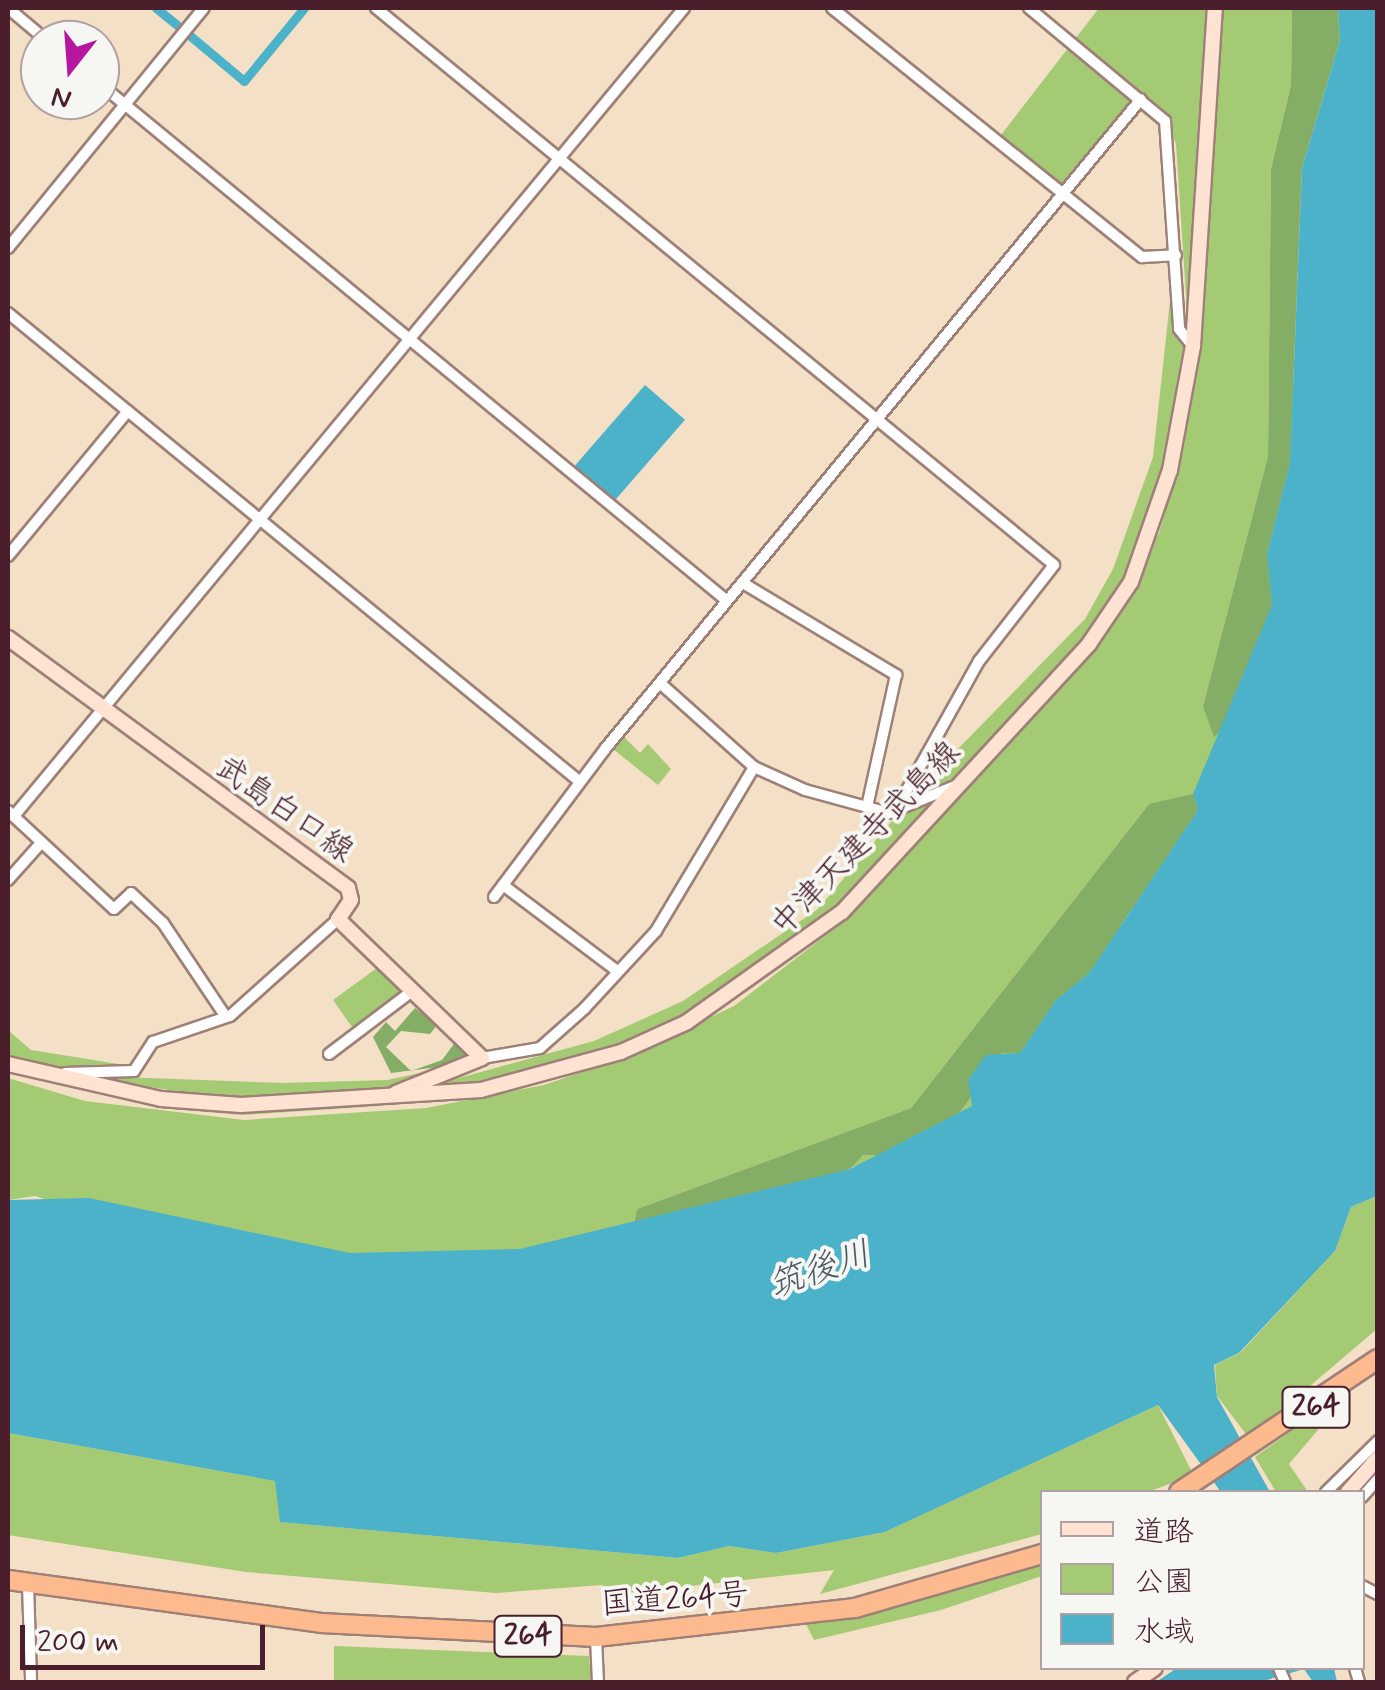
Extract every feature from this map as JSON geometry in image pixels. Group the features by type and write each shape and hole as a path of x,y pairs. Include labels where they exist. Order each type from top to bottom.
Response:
{"highway":[{"name":"264","path":"1183,1490 1251,1451 1378,1359"},
{"name":"国道264号","path":"8,1580 321,1624 596,1637 838,1611 1040,1555"}],"main road":[{"name":"中津天建寺武島線","path":"8,1064 50,1076 241,1105 381,1098 543,1077 621,1052 732,998 842,912 1089,644 1131,582 1170,470 1193,346 1215,8"},
{"name":"武島白口線","path":"8,638 348,888 352,900 338,918 408,994 482,1058"},
{"path":"381,1098 482,1058"},
{"path":"1350,1490 1378,1458"}],"street":[{"path":"8,248 204,8"},
{"path":"376,8 1054,565 978,660 894,813"},
{"path":"224,1014 163,923 131,893 114,909 11,813 104,712 684,8"},
{"path":"832,8 1142,256 1176,255"},
{"path":"1029,8 1141,99 1172,144 1179,330 1193,346"},
{"path":"494,897 578,782 1141,99"},
{"path":"120,100 408,342 726,600"},
{"path":"8,313 578,782"},
{"path":"8,556 128,411"},
{"path":"743,582 896,675 866,807"},
{"path":"660,683 754,767 866,807 894,813 960,784"},
{"path":"482,1058 554,1039 656,931 754,767"},
{"path":"8,880 41,843"},
{"path":"503,885 617,971"},
{"path":"50,1076 134,1071 152,1042 224,1014 266,988 338,918"},
{"path":"330,1054 408,994"},
{"path":"1328,1490 1378,1441"},
{"path":"28,1584 31,1682"},
{"path":"596,1637 598,1682"}],"green space":[{"path":"1099,8 1209,8 1188,327 1176,144 1166,117 1142,97 1062,187 1001,135"},
{"path":"1222,8 1292,8 1291,85 1271,169 1268,456 1203,706 1290,462 1290,374 1306,470 1241,765 1020,1083 931,1145 564,1248 348,1263 140,1230 35,1196 8,1200 8,1078 85,1101 244,1120 426,1108 544,1085 628,1056 734,1006 847,919 1099,642 1159,533 1184,446 1203,309","holes":["1149,804 1198,810 1143,882 1128,919 888,1156 863,1155 633,1227 637,1209 911,1108"]},
{"path":"1292,8 1338,8 1340,40 1302,168 1290,462 1267,553 1272,605 1229,723 1214,737 1203,706 1268,456 1271,169 1291,85"},
{"path":"1171,292 1186,354 1173,434 1123,583 1090,633 954,778 903,805 1085,619 1113,569 1153,457"},
{"path":"624,737 640,753 648,744 671,769 658,785 613,749"},
{"path":"946,791 835,910 704,1006 617,1047 478,1085 404,1093 594,1041 683,1001 818,909 892,821"},
{"path":"1193,794 1198,810 1089,973 1056,1000 1020,1053 1002,1053 953,1122 888,1156 863,1155 850,1169 633,1228 637,1209 911,1108 1149,804"},
{"path":"377,968 402,994 357,1034 333,1000"},
{"path":"415,1008 437,1025 430,1034 401,1031 386,1047 411,1071 391,1073 373,1037 386,1022 395,1031"},
{"path":"8,1030 31,1050 131,1066 46,1069 8,1058"},
{"path":"454,1044 469,1054 462,1064 413,1070 442,1060"},
{"path":"462,1064 375,1095 237,1100 67,1075 283,1083 387,1080"},
{"path":"8,1068 243,1112 395,1105 242,1115 160,1108"},
{"path":"1377,1196 1377,1329 1249,1438 1217,1396 1215,1365 1240,1353 1335,1251 1351,1207"},
{"path":"1357,1384 1289,1464 1307,1490 1275,1490 1255,1457"},
{"path":"1158,1405 1191,1470 1153,1490 1040,1490 1040,1535 820,1594 834,1570 611,1595 602,1585 496,1593 246,1572 8,1535 8,1433 276,1481 281,1522 678,1558 729,1546 776,1553 885,1532"},
{"path":"1040,1564 1040,1577 941,1610 814,1640 806,1624"},
{"path":"334,1646 589,1656 591,1682 334,1682"}],"water":[{"name":"筑後川","path":"1338,8 1377,8 1377,1196 1351,1207 1335,1251 1239,1353 1214,1365 1217,1397 1269,1490 1220,1490 1158,1405 885,1532 776,1553 729,1546 678,1558 280,1522 275,1481 8,1433 8,1200 89,1198 350,1253 520,1249 850,1169 972,1106 968,1080 986,1055 1020,1053 1056,1000 1089,973 1198,810 1193,794 1272,605 1267,554 1290,462 1302,168 1340,40"},
{"path":"645,385 685,420 615,501 575,466"},
{"path":"1174,1670 1301,1670 1260,1682 1156,1682"},
{"path":"1305,1670 1334,1670 1337,1682 1313,1682"}],"waterway":[{"path":"156,8 182,29"},
{"path":"188,34 244,81 304,8"}]}
